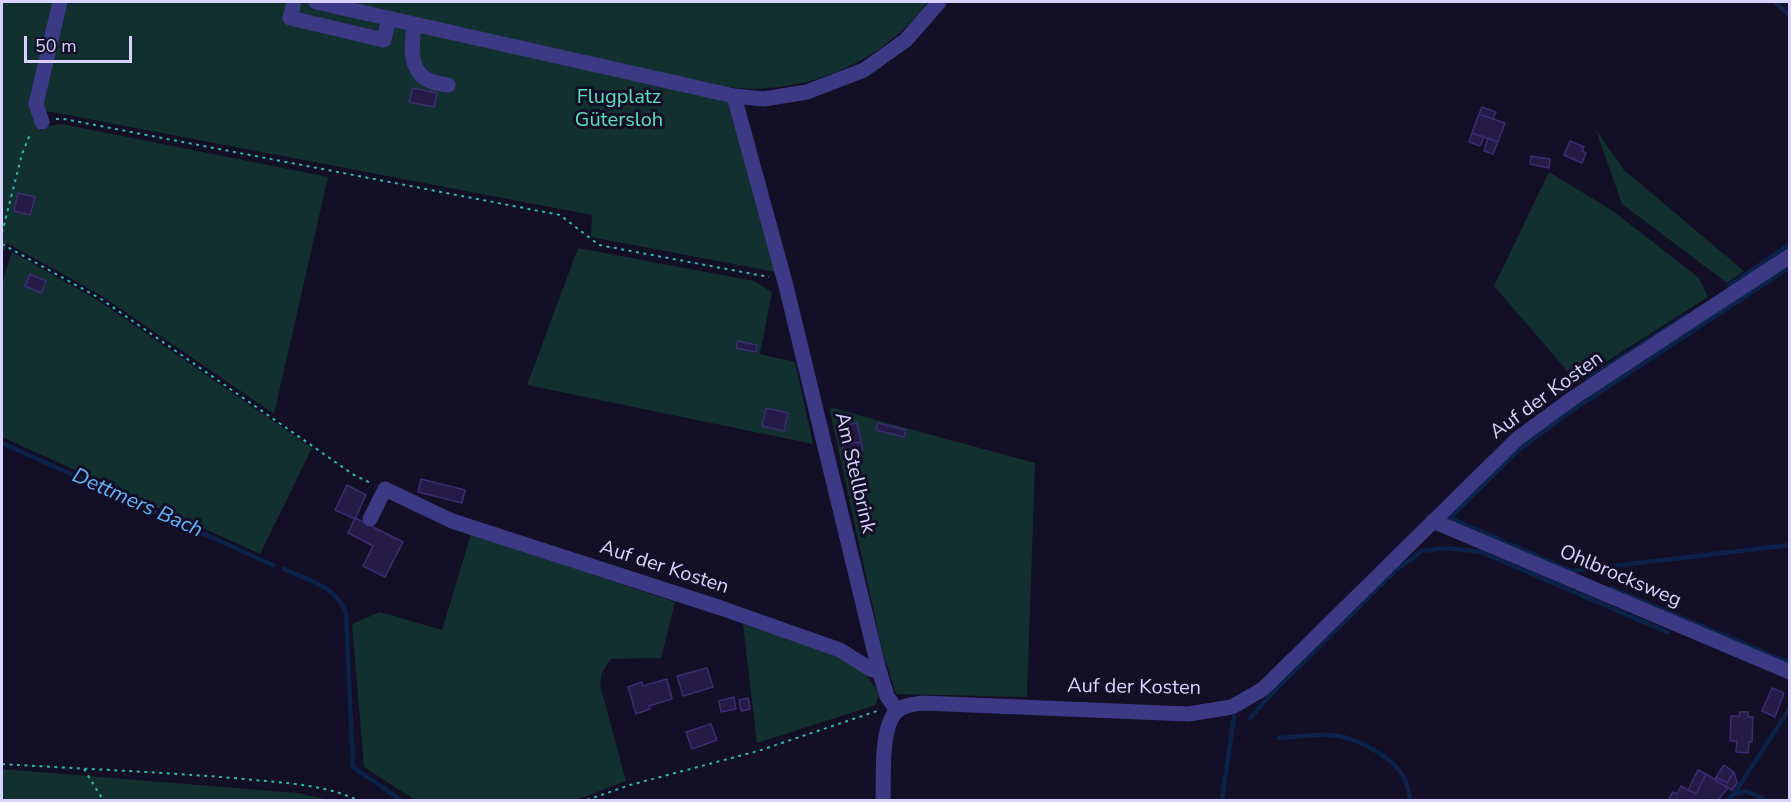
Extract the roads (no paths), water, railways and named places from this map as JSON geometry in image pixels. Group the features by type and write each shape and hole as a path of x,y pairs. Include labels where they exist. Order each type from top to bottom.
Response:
{"street":[{"path":"42,123 36,104 60,2"},
{"path":"294,2 290,18 384,39 389,18"},
{"path":"316,2 734,96 764,99 807,92 864,69 906,40 939,2"},
{"path":"414,24 412,54 421,76 432,82 448,86"},
{"name":"Am Stellbrink","path":"734,96 786,286 879,670"},
{"name":"Auf der Kosten","path":"897,711 909,705 922,703 1188,714 1232,707 1263,689 1517,439 1574,398 1790,256"},
{"name":"Auf der Kosten","path":"370,519 385,489 452,521 721,608 840,650 872,670 879,670"},
{"name":"Ohlbrocksweg","path":"1433,521 1790,672"},
{"path":"879,670 887,696 897,711 890,721 886,734 883,801"}],"waterway":[{"path":"1775,2 1790,16"},
{"path":"1729,286 1790,244"},
{"path":"1790,267 1571,411 1520,449 1450,518 1571,571 1790,545"},
{"path":"1588,379 1687,315"},
{"name":"Dettmers Bach","path":"2,443 273,565"},
{"path":"1250,718 1278,687 1396,570 1422,551 1447,548 1481,552 1667,632"},
{"name":"Dettmers Bach","path":"284,569 328,590 335,596 346,613 353,767 401,800"},
{"path":"1611,588 1790,663"},
{"path":"1734,794 1790,708"},
{"path":"1222,800 1234,717"},
{"path":"1279,738 1330,735 1348,738 1368,746 1399,770 1407,785 1410,800"},
{"name":"Dettmers Bach","path":"1728,800 1734,794 1747,791 1766,800"}],"park label":[{"name":"Flugplatz Gütersloh","path":"619,110"}]}
